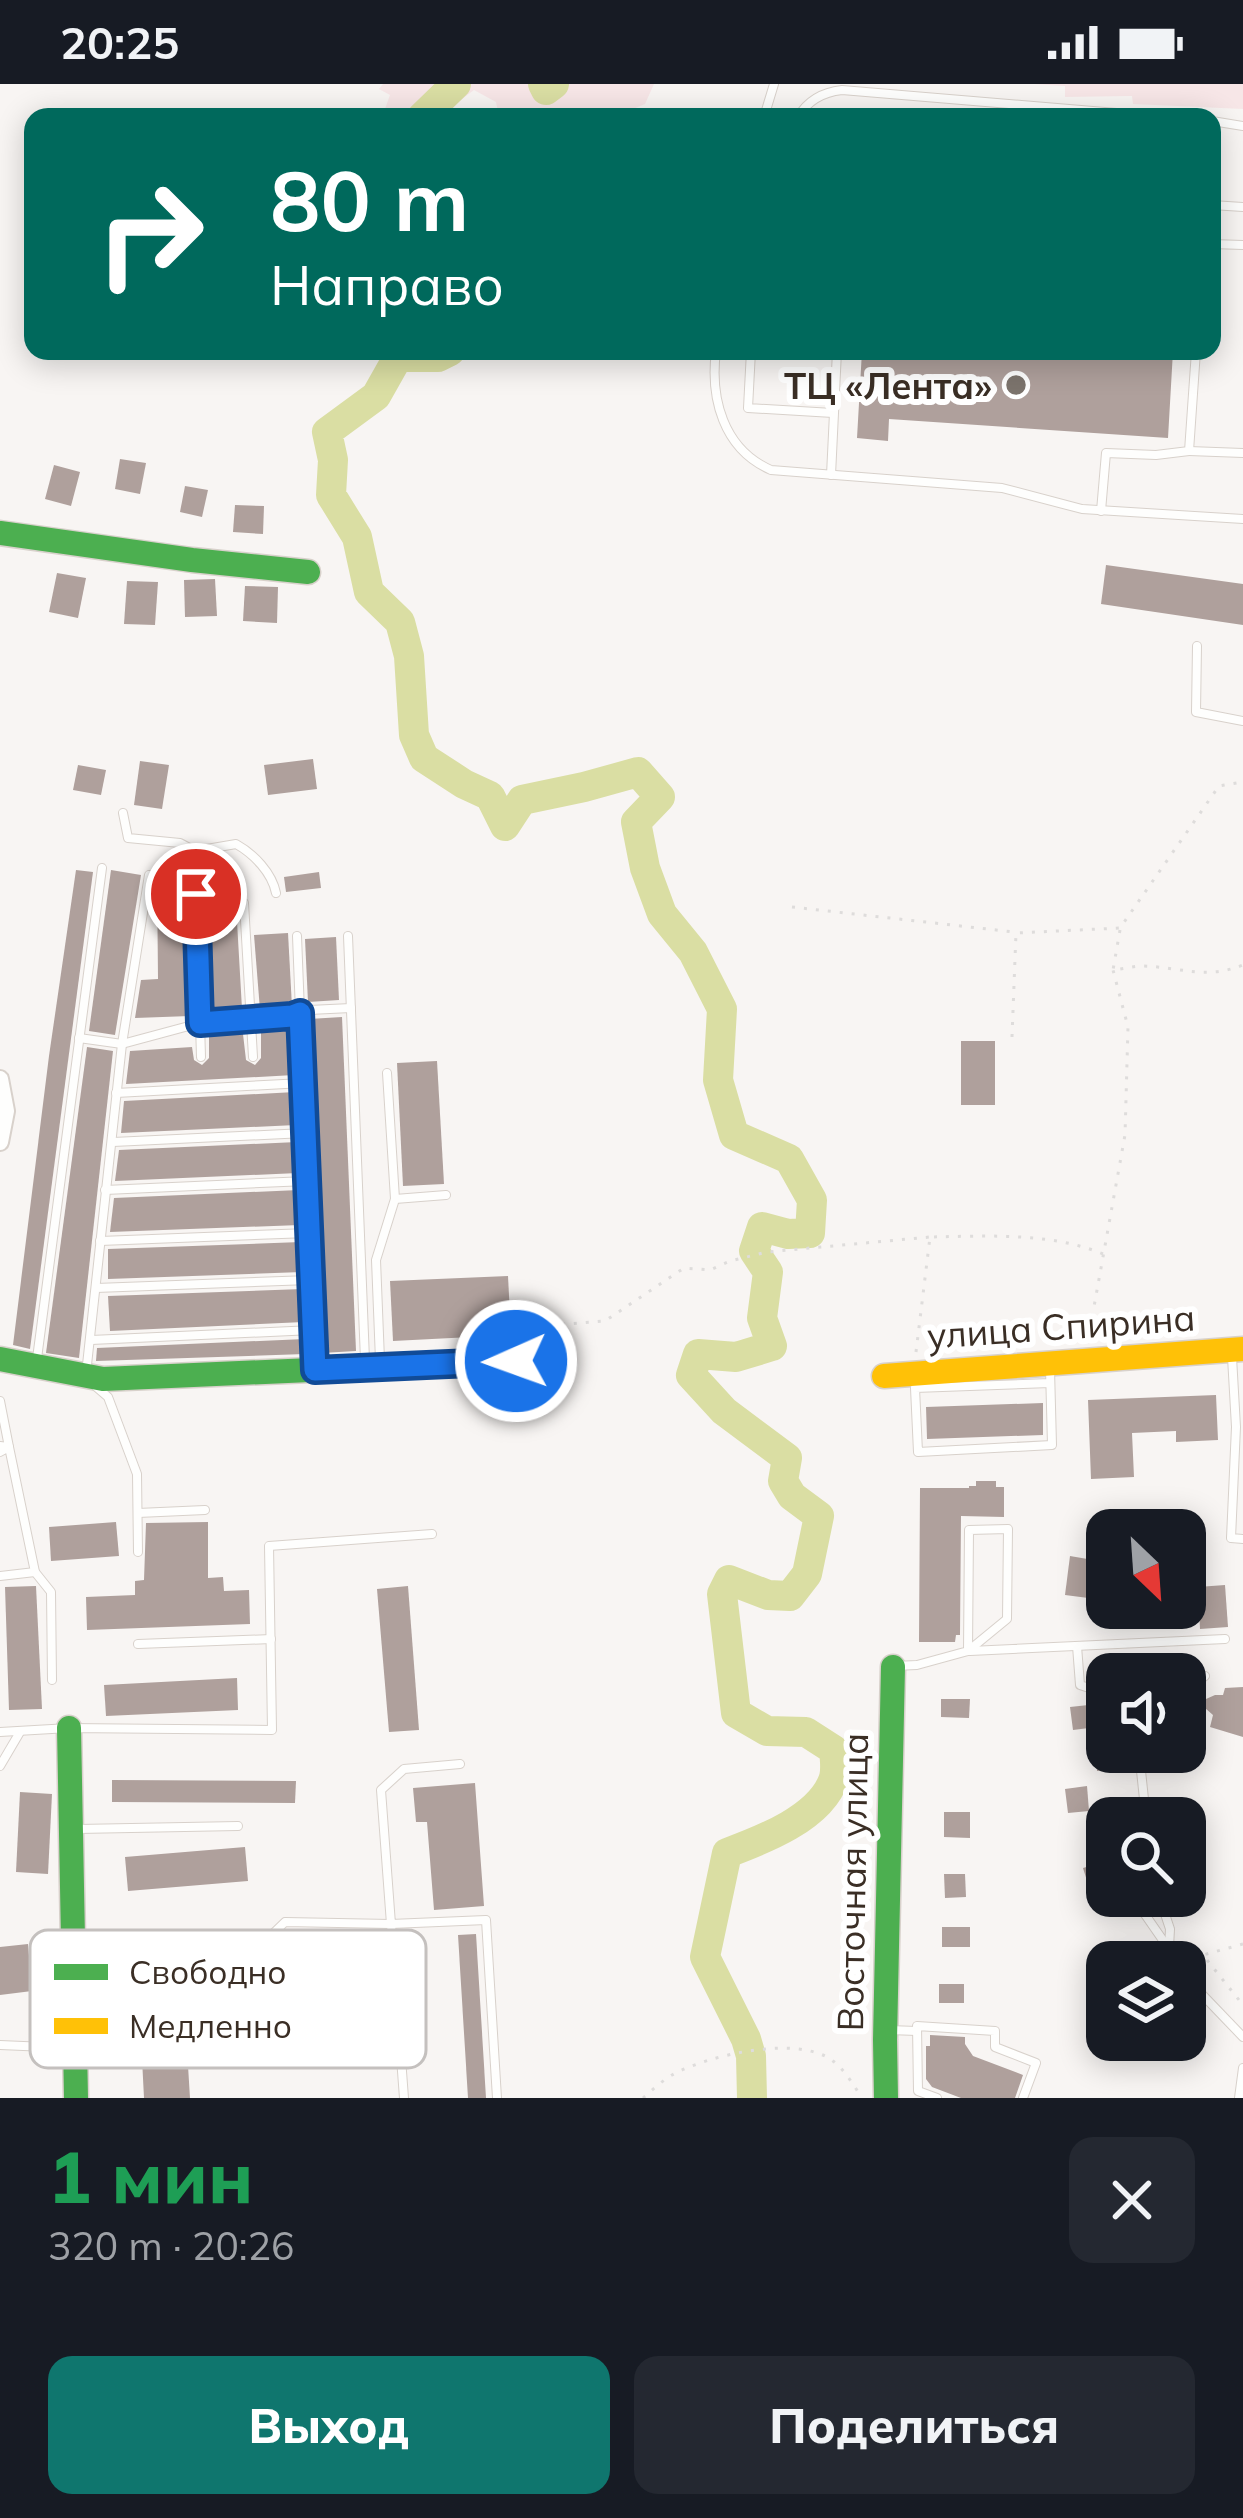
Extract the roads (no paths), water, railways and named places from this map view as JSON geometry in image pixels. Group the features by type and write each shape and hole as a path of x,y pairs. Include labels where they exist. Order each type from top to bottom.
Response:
{"street":[{"path":"0,533 232,567 308,572"},
{"path":"0,1079 6,1111 0,1142"},
{"name":"улица Спирина","path":"884,1376 914,1381 1050,1373 1085,1359 1237,1349"},
{"path":"0,1358 86,1378 516,1361"},
{"name":"Восточная улица","path":"886,2098 893,1666"},
{"path":"69,1727 72,1930"},
{"path":"75,2068 76,2098"}],"lane":[{"path":"805,108 842,90 1057,108"},
{"path":"716,360 714,391 720,415 752,458 771,470 1002,488 1100,511 1243,519"},
{"path":"751,360 748,408 833,413"},
{"path":"831,475 836,360"},
{"path":"1189,452 1195,360"},
{"path":"1100,511 1106,453 1243,453"},
{"path":"1197,646 1196,712 1243,721"},
{"path":"123,813 128,838 180,844 195,851 236,844 273,879 275,893"},
{"path":"195,851 201,1057"},
{"path":"36,1368 102,868"},
{"path":"137,1552 137,1474 108,1397 86,1378 122,1044 148,875"},
{"path":"244,903 253,1057"},
{"path":"297,936 315,1370"},
{"path":"348,936 372,1367"},
{"path":"80,1038 122,1044 200,1023 351,1008"},
{"path":"372,1367 376,1260 395,1199 388,1073"},
{"path":"116,1093 303,1083"},
{"path":"113,1142 305,1133"},
{"path":"105,1190 307,1181"},
{"path":"395,1199 446,1195"},
{"path":"100,1241 309,1233"},
{"path":"96,1288 311,1280"},
{"path":"91,1340 313,1330"},
{"path":"1237,1349 1231,1538 1243,1539"},
{"path":"914,1381 918,1451 1052,1445 1050,1373"},
{"path":"0,1400 3,1448 35,1572 52,1592 52,1680"},
{"path":"137,1513 205,1510"},
{"path":"1008,1529 1007,1619 968,1651 969,1530 1008,1529"},
{"path":"0,1732 69,1727 272,1730 269,1546 432,1534"},
{"path":"0,1576 35,1572"},
{"path":"138,1644 271,1639"},
{"path":"893,1666 917,1665 968,1651 1225,1639"},
{"path":"1077,1646 1080,1685 1086,1687"},
{"path":"0,1766 21,1731"},
{"path":"391,1930 381,1790 404,1769 460,1764"},
{"path":"71,1829 238,1826"},
{"path":"277,1930 285,1922 486,1920 497,2098"},
{"path":"1206,1998 1243,2037"},
{"path":"937,2098 918,2091 917,2026 995,2031 995,2047 1036,2063 1023,2098"},
{"path":"885,2029 917,2032"},
{"path":"0,2045 30,2046"},
{"path":"402,2068 404,2098"},
{"path":"1239,2098 1243,2068"}],"waterway":[{"path":"431,108 456,84"},
{"path":"543,84 546,90 554,84"},
{"path":"396,360 376,396 327,432 333,460 331,495 357,537 369,592 400,622 409,656 414,735 424,758 490,796 505,826 522,800 638,772 660,797 636,822 645,868 662,914 693,952 722,1009 718,1080 734,1135 789,1159 812,1200 810,1233 788,1234 762,1227 754,1251 768,1272 762,1318 772,1346 736,1357 698,1354 691,1375 724,1411 787,1458 783,1481 792,1496 819,1516 807,1574 790,1596 768,1595 729,1580 722,1594 736,1713 767,1731 806,1732 834,1750 835,1761 834,1778 817,1805 789,1826 727,1853 705,1957 746,2039 752,2098"}],"place":[{"name":"ТЦ «Лента»","path":"1016,385"}]}
